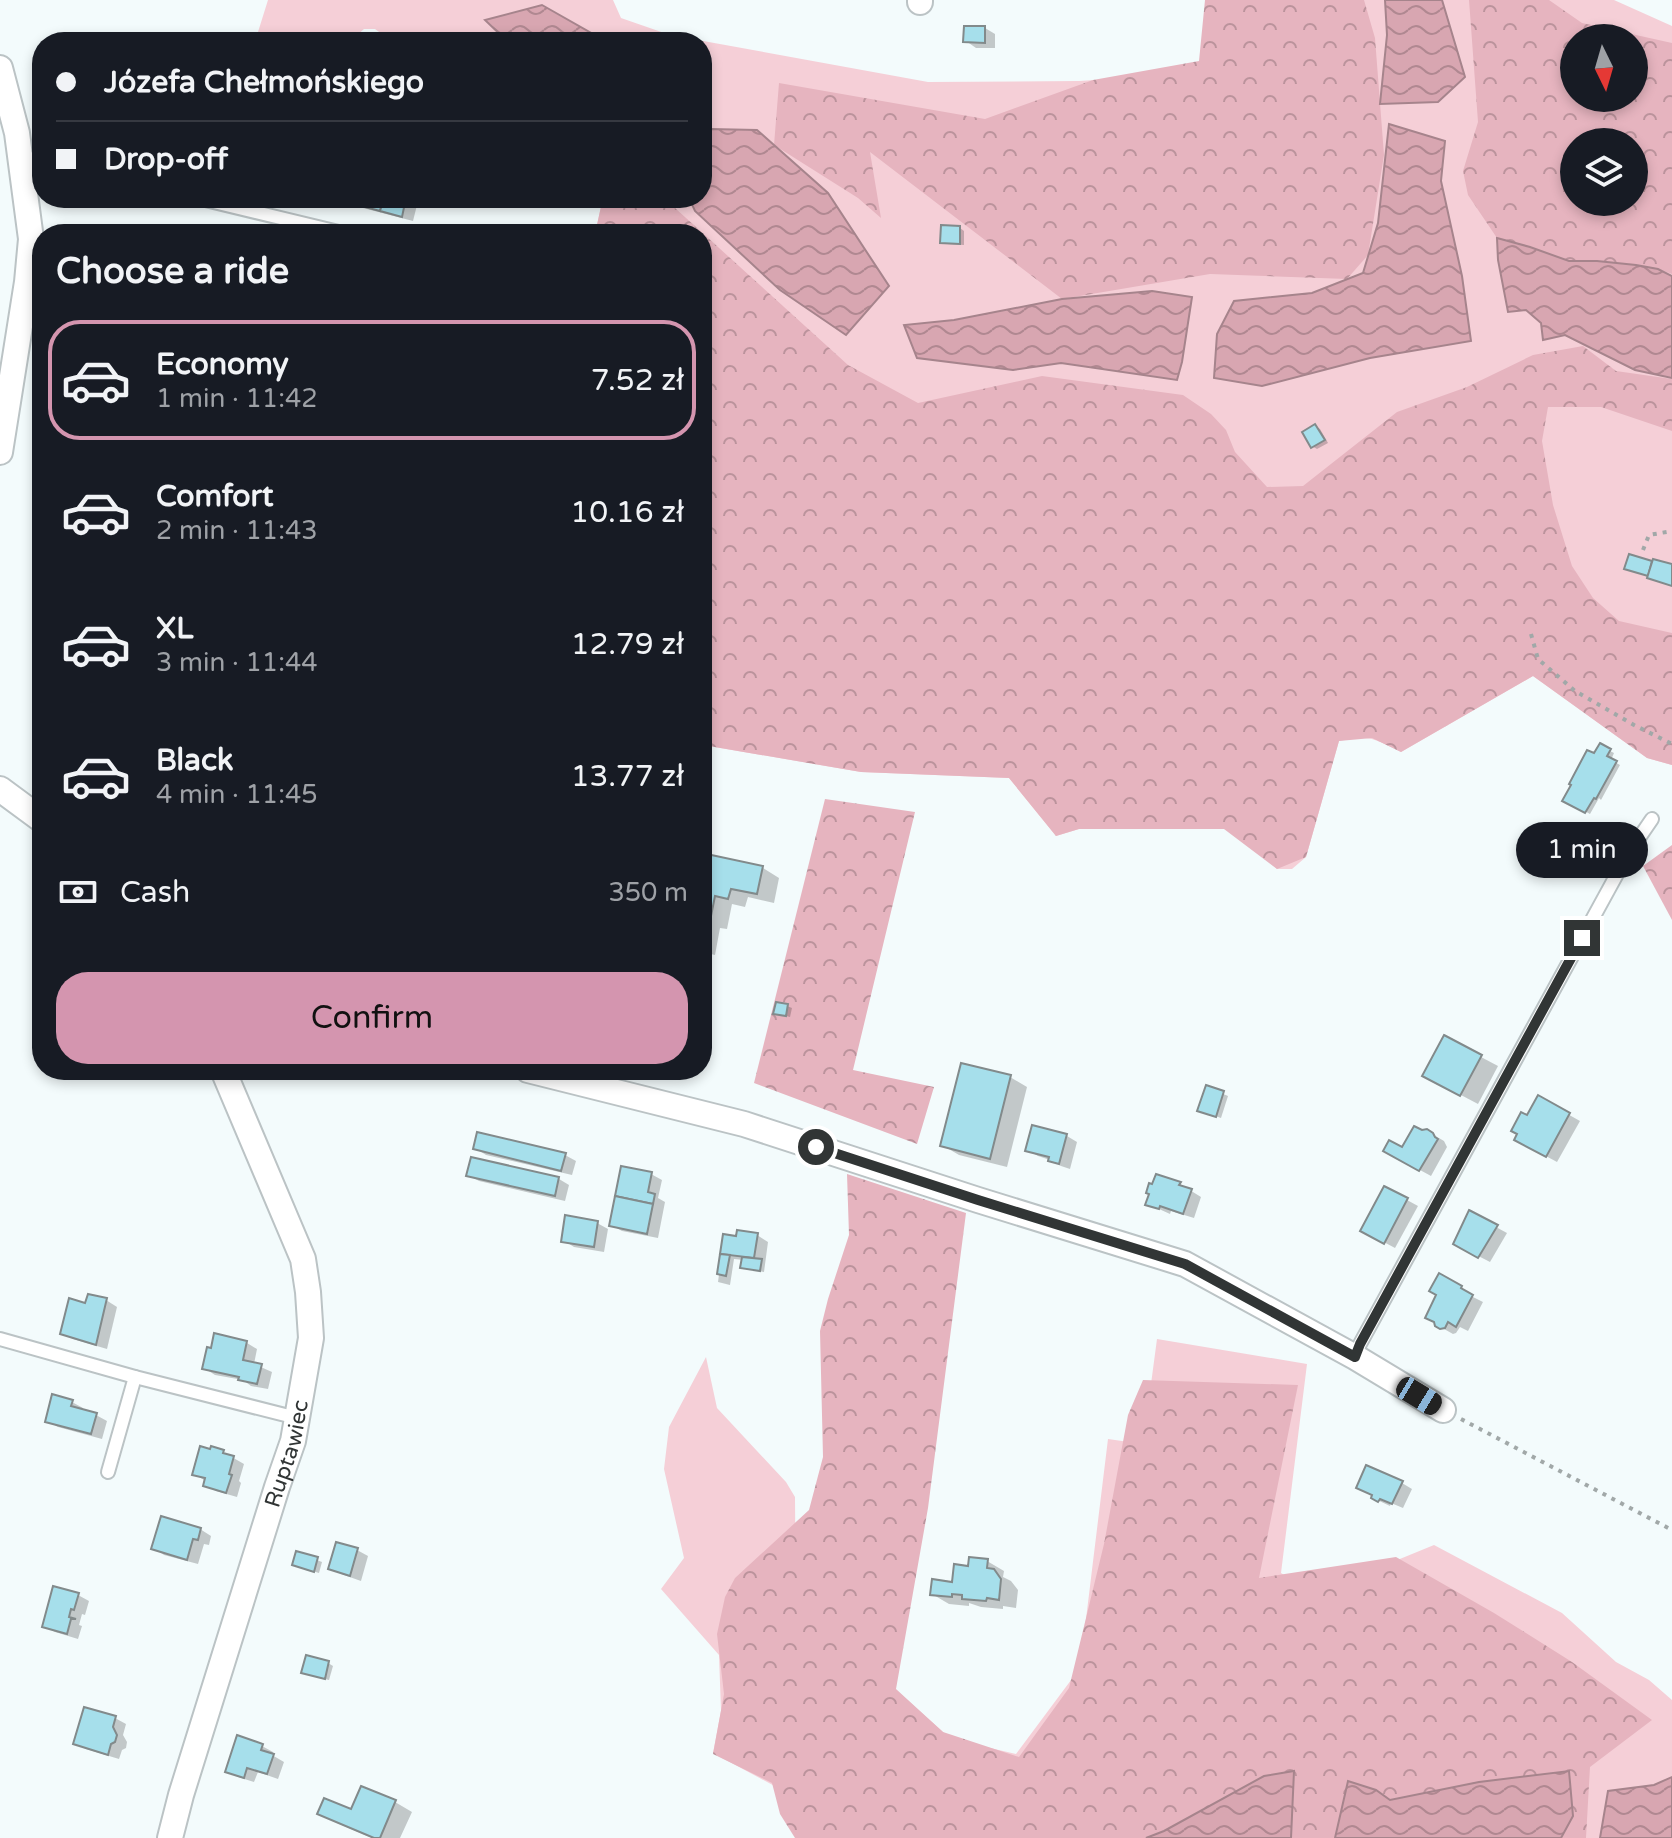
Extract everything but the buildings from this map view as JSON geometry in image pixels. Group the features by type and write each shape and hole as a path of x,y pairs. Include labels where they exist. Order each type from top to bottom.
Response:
{"street":[{"path":"0,68 17,133 31,158 31,239 27,282 0,452"},
{"path":"0,789 32,813"},
{"name":"Ruptawiec","path":"170,1838 293,1441 311,1338 303,1259 227,1080"},
{"path":"568,1080 744,1124 1185,1264 1355,1357 1442,1410"}],"lane":[{"path":"239,208 305,224"},
{"path":"1355,1357 1628,854 1652,819"},
{"path":"0,1339 297,1418"},
{"path":"108,1472 135,1377"}],"path":[{"path":"1643,550 1649,535 1672,531"},
{"path":"1531,634 1538,659 1575,691 1672,744"},
{"path":"1442,1410 1672,1530"}],"shaded area":[{"path":"268,0 613,0 621,18 661,32 379,32 375,29 361,32 258,32"},
{"path":"1217,0 1614,0 1672,26 1672,765 1647,758 1533,676 1401,752 1371,739 1339,741 1306,857 1292,869 1277,869 1239,829 1079,829 1056,836 1009,778 861,772 712,747 712,224 597,224 601,208 712,208 712,43 928,82 1079,81 1189,74 1200,61"},
{"path":"1157,1339 1307,1364 1281,1573 1310,1591 1434,1545 1562,1613 1616,1662 1649,1680 1672,1700 1672,1838 840,1838 808,1804 713,1753 721,1711 719,1655 661,1589 684,1558 664,1469 669,1427 706,1357 717,1408 786,1482 795,1497 796,1636 896,1690 951,1739 1016,1754 1080,1668 1108,1439 1143,1444"}],"green space":[{"path":"1205,0 1364,0 1375,38 1384,155 1368,255 1347,279 1210,274 1062,299 870,152 881,218 858,198 774,145 779,83 985,119 1093,80 1199,61"},
{"path":"1469,0 1549,0 1586,24 1560,24 1560,112 1648,112 1648,38 1672,43 1672,274 1658,269 1569,261 1497,238 1468,195 1463,171 1478,122"},
{"path":"601,208 675,208 693,224 597,224"},
{"path":"712,242 848,365 918,403 1042,376 1183,395 1211,414 1226,430 1235,452 1267,487 1303,486 1397,412 1467,387 1533,355 1583,346 1616,371 1672,379 1672,431 1601,407 1548,407 1542,441 1553,505 1572,566 1593,598 1619,621 1672,633 1672,765 1647,758 1533,676 1401,752 1372,738 1339,741 1306,857 1277,869 1224,829 1079,829 1056,836 1009,778 861,772 712,747"},
{"path":"825,799 915,812 853,1070 934,1087 917,1144 754,1083"},
{"path":"1672,845 1672,920 1643,866"},
{"path":"847,1174 966,1213 928,1508 896,1689 943,1732 1019,1757 1069,1688 1104,1544 1128,1415 1143,1380 1298,1385 1259,1578 1396,1557 1572,1662 1652,1720 1590,1767 1586,1838 795,1838 780,1814 772,1783 713,1754 724,1694 717,1634 725,1597 735,1578 809,1510 823,1457 820,1331 849,1235"}],"water":[{"path":"1385,0 1442,0 1465,77 1438,102 1380,104 1387,35"},
{"path":"542,5 590,32 498,32 485,20"},
{"path":"1389,124 1445,141 1441,181 1462,276 1471,341 1370,358 1262,386 1214,378 1217,334 1234,301 1312,293 1363,273 1378,223"},
{"path":"712,129 757,130 828,193 889,286 846,335 780,290 694,208 712,208"},
{"path":"1497,238 1569,261 1636,265 1658,269 1672,276 1672,378 1635,370 1565,335 1543,340 1541,323 1526,310 1508,312"},
{"path":"1152,291 1192,297 1177,380 1061,363 1013,370 917,358 904,325 954,320 1062,299"},
{"path":"1294,1771 1291,1838 1146,1838 1264,1776"},
{"path":"1569,1771 1573,1816 1561,1838 1335,1838 1348,1781 1376,1790 1390,1800 1479,1782"},
{"path":"1672,1777 1672,1838 1600,1838 1608,1791 1654,1785"}],"route":[{"path":"816,1147 1185,1264 1355,1357 1582,938"}]}
